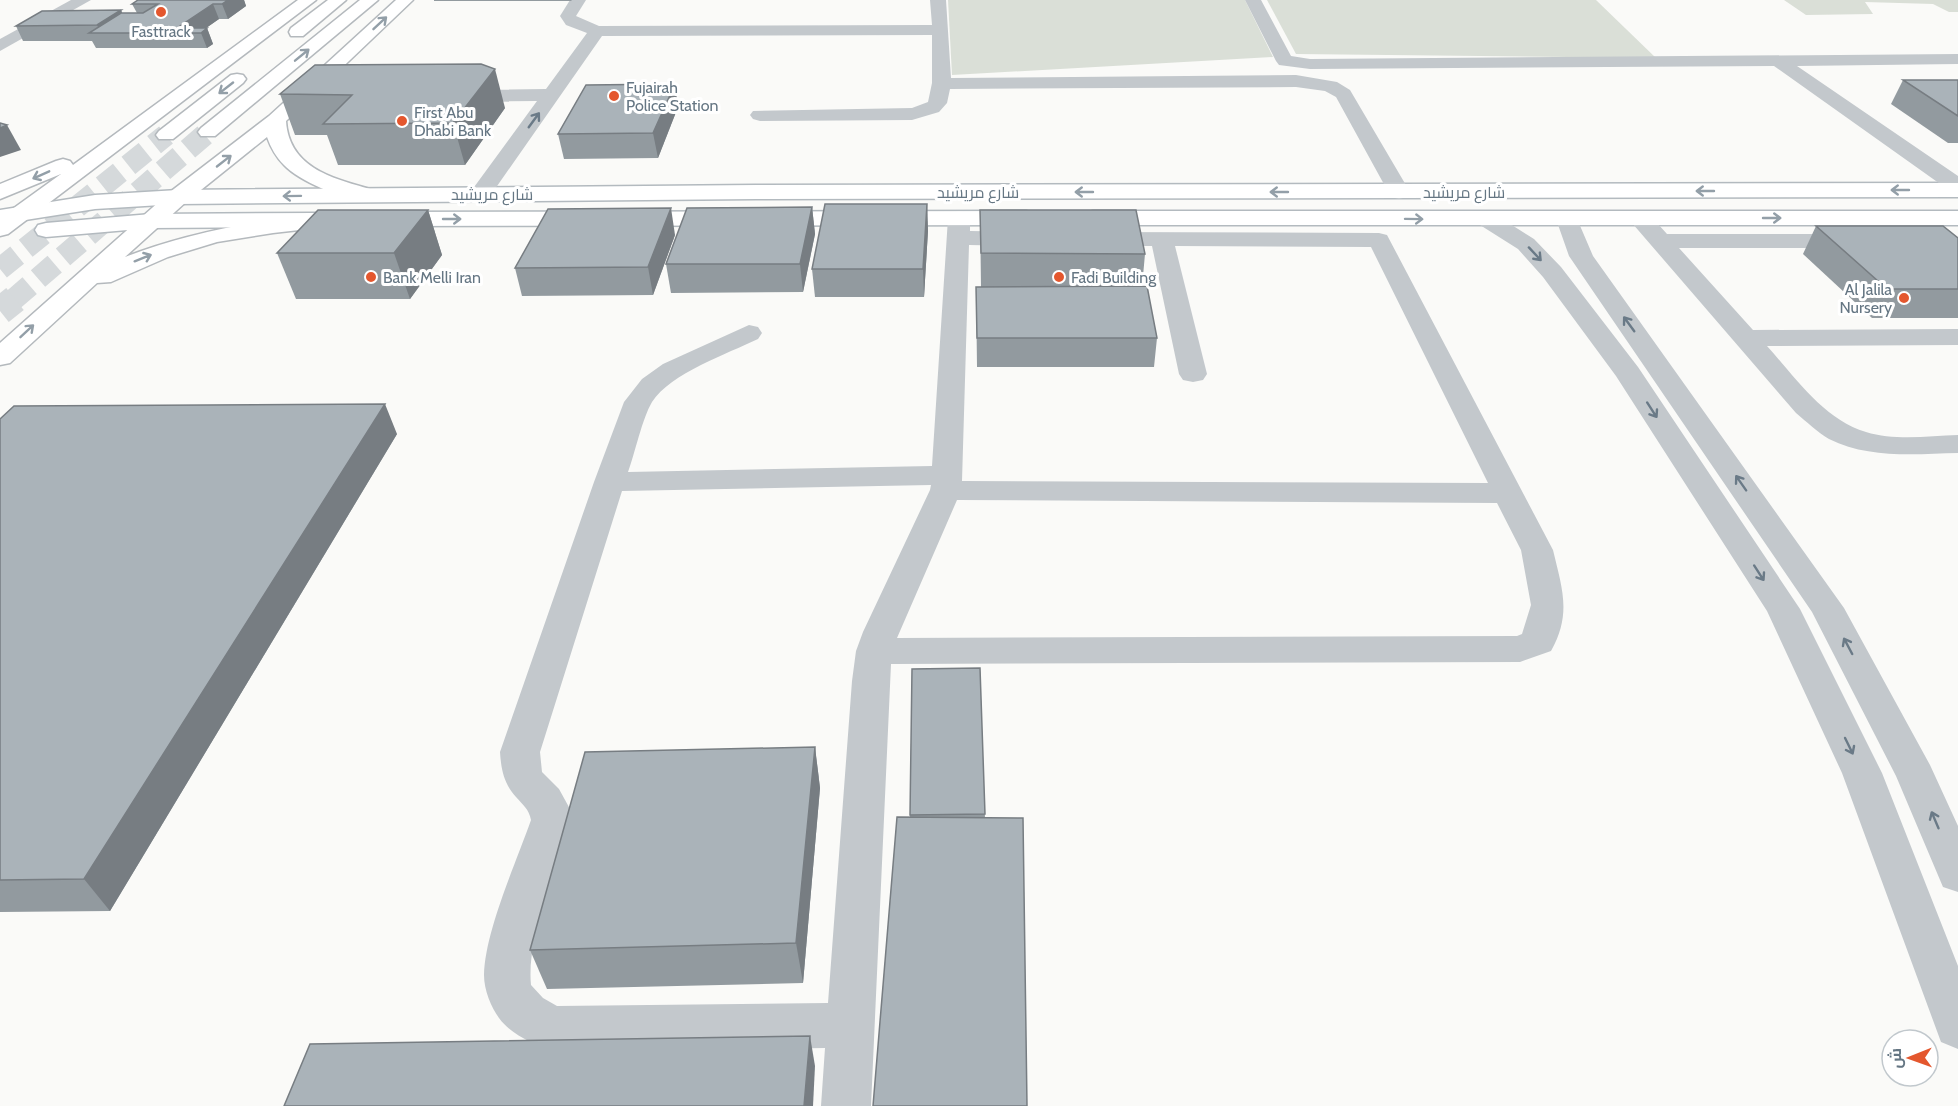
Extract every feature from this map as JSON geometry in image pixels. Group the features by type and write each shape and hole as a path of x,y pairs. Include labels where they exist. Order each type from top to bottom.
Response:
{"main road":[{"path":"0,229 308,0"},
{"path":"283,43 338,0"},
{"path":"208,132 370,0"},
{"path":"0,357 178,197 276,120 405,0"},
{"path":"166,135 247,71"},
{"path":"276,120 277,142 296,165 322,180 366,195"},
{"path":"0,192 72,161 131,130"},
{"path":"66,179 65,188 76,204 106,216 151,221"},
{"name":"شارع مريشيد","path":"1063,225 1316,218 1485,206 1958,188"},
{"path":"1063,225 1210,209 1223,205 1225,199 1213,192"},
{"name":"شارع مريشيد","path":"0,217 76,204 178,197 1400,192 1567,219 1958,218"},
{"path":"22,212 55,215 92,226 107,239 110,256"},
{"name":"شارع مريشيد","path":"0,238 52,229 151,221 536,219 959,228"},
{"path":"55,306 118,269 188,242 247,228 335,220"}],"street":[{"path":"3,43 83,0"},
{"path":"578,0 568,16 572,21 597,31 939,30"},
{"path":"760,115 924,112 933,108 938,102 941,84 938,0"},
{"path":"1253,0 1285,61 1338,65 1958,59"},
{"path":"480,194 597,31"},
{"path":"1779,61 1958,188"},
{"path":"1311,83 1320,74 1338,65"},
{"path":"941,84 1311,83 1330,86 1343,94 1400,192"},
{"path":"435,96 551,95"},
{"path":"1485,206 1552,272 1628,373 1783,609 1862,774 1958,1026"},
{"path":"1316,218 1326,240"},
{"path":"1640,218 1806,407 1842,434 1863,442 1958,444"},
{"path":"1893,218 1922,241"},
{"path":"1567,219 1581,256 1827,608 1916,776 1958,874"},
{"path":"846,1106 870,681 874,651 947,483 959,228 1063,225 1162,239 1379,240 1537,550 1548,605 1538,642 1520,649 874,651"},
{"path":"1162,239 1193,374"},
{"path":"1660,241 1875,241"},
{"path":"749,333 673,370 652,385 638,402 609,482 520,752 519,767 523,780 533,791 544,797 550,808 552,820 509,954 508,987 523,1013 554,1029 849,1025"},
{"path":"1746,338 1958,337"},
{"path":"609,482 947,483 1508,494"}],"shaded area":[{"path":"948,0 1245,0 1273,57 952,75"},
{"path":"1267,0 1596,0 1656,58 1296,54"},
{"path":"1784,0 1958,0 1958,12 1949,12 1933,4 1865,2 1873,14 1806,15"}],"building":[{"path":"138,0 228,0 222,4 213,4 177,28 207,28 201,33 89,33 121,13 143,13 158,4 132,4"},
{"path":"121,10 97,25 16,26 42,11"},
{"path":"481,64 495,69 453,123 323,124 352,95 280,94 315,65"},
{"path":"1903,80 1958,80 1958,116"},
{"path":"675,84 653,133 558,134 586,85"},
{"path":"825,204 927,204 923,269 812,269"},
{"path":"812,207 800,264 666,264 687,208"},
{"path":"671,208 648,267 515,268 548,209"},
{"path":"318,210 428,210 394,253 277,253"},
{"path":"980,210 1136,210 1145,254 981,253"},
{"path":"1816,226 1943,226 1958,238 1958,289 1887,289"},
{"path":"1147,286 1157,338 977,338 976,287"},
{"path":"385,404 84,879 0,880 0,419 14,406"},
{"path":"980,668 985,814 910,815 912,669"},
{"path":"815,747 796,943 530,950 585,752"},
{"path":"897,817 1023,818 1027,1106 873,1106"},
{"path":"810,1036 804,1106 284,1106 310,1044"}],"tunnel":[{"path":"13,300 208,132"},
{"path":"0,269 166,135"},
{"path":"0,311 15,299"}],"place":[{"name":"Fasttrack","path":"161,12"},
{"name":"Fujairah Police Station","path":"614,96"},
{"name":"First Abu Dhabi Bank","path":"402,121"},
{"name":"Bank Melli Iran","path":"371,277"},
{"name":"Fadi Building","path":"1059,277"},
{"name":"Al Jalila Nursery","path":"1904,298"}]}
